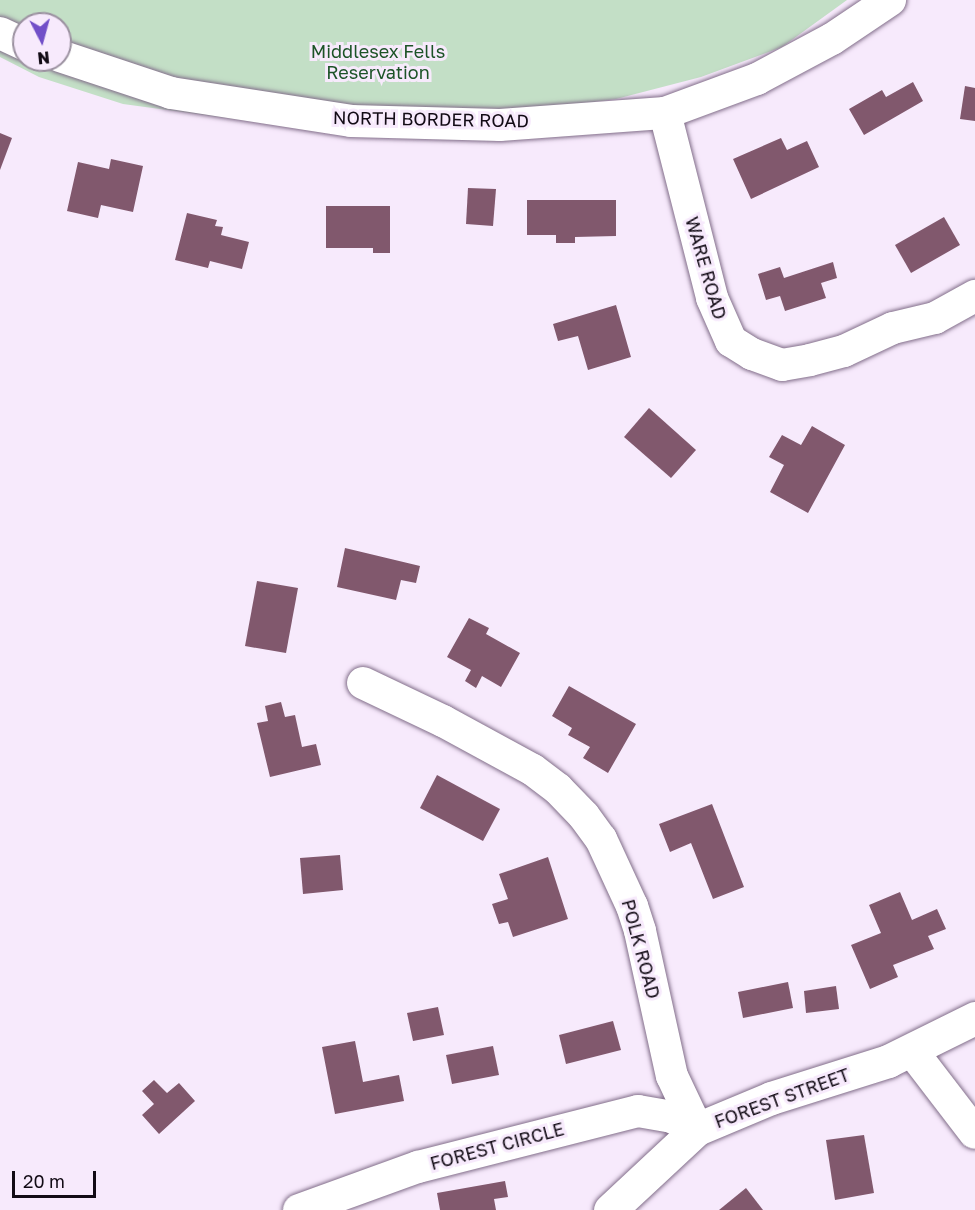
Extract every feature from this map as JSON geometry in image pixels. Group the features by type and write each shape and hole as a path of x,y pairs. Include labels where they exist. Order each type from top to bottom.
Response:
{"main road":[{"name":"FOREST STREET","path":"610,1210 697,1129 771,1098 912,1051 975,1018"}],"street":[{"name":"NORTH BORDER ROAD","path":"72,60 171,93 351,121 500,125 665,113 757,79 832,39 890,0"},
{"name":"WARE ROAD","path":"665,113 712,298 731,341 752,354 782,365 810,360 844,351 893,328 935,318 975,296"},
{"name":"POLK ROAD","path":"363,683 443,721 533,770 558,789 584,816 601,839 632,906 640,931 672,1076 697,1129"},
{"path":"912,1051 975,1133"},
{"name":"FOREST CIRCLE","path":"299,1210 418,1167 638,1111 672,1117 697,1129"}],"green space":[{"name":"Middlesex Fells Reservation","path":"0,0 847,0 782,47 701,77 616,99 536,110 270,124 123,104 29,72 72,72 72,12 12,12 12,63 0,57"}],"building":[{"path":"913,82 923,101 864,135 849,109 882,90 886,97"},
{"path":"965,86 975,88 975,121 960,119"},
{"path":"0,133 12,138 0,170"},
{"path":"781,138 787,150 807,141 819,167 751,199 733,159"},
{"path":"111,159 143,166 133,212 101,205 98,218 67,211 78,162 109,169"},
{"path":"468,188 496,189 493,226 466,224"},
{"path":"527,200 616,200 616,236 575,237 575,243 556,243 556,235 527,235"},
{"path":"326,206 390,206 390,253 373,253 373,248 326,248"},
{"path":"187,213 217,220 215,226 223,227 221,235 249,242 242,269 210,261 208,268 175,260"},
{"path":"944,217 960,245 911,273 895,245"},
{"path":"833,262 837,278 821,283 826,298 785,311 780,296 766,300 758,274 780,267 784,278"},
{"path":"616,305 631,357 588,370 578,336 558,341 553,324"},
{"path":"649,408 696,450 671,478 624,437"},
{"path":"812,426 845,445 808,513 770,492 784,465 769,457 782,435 801,445"},
{"path":"345,548 420,566 416,583 401,580 396,600 337,587"},
{"path":"257,581 298,588 286,653 245,646"},
{"path":"469,618 489,628 486,634 520,653 501,687 482,676 476,688 465,681 471,670 447,657"},
{"path":"569,686 636,724 608,773 583,758 590,747 568,735 572,728 552,716"},
{"path":"281,702 285,717 295,715 302,747 316,744 321,765 270,777 257,723 268,721 265,706"},
{"path":"437,775 500,809 483,841 420,808"},
{"path":"712,804 744,887 713,899 691,843 670,852 659,824"},
{"path":"340,855 343,890 303,894 300,858"},
{"path":"548,857 568,919 513,937 508,922 499,924 492,904 508,899 499,874"},
{"path":"900,892 912,920 937,909 946,929 928,936 934,949 893,965 898,977 870,989 851,945 881,933 869,905"},
{"path":"788,982 793,1008 743,1018 738,992"},
{"path":"836,986 839,1009 806,1013 804,991"},
{"path":"438,1007 444,1035 413,1041 407,1013"},
{"path":"613,1021 621,1050 566,1064 559,1035"},
{"path":"355,1041 363,1082 399,1075 404,1101 335,1114 322,1047"},
{"path":"493,1046 499,1075 452,1084 446,1055"},
{"path":"154,1080 167,1093 179,1083 195,1101 159,1134 142,1115 154,1104 142,1091"},
{"path":"864,1135 874,1193 835,1200 826,1140"},
{"path":"505,1181 508,1197 494,1199 496,1210 440,1210 437,1193"},
{"path":"746,1188 763,1210 719,1210"}]}
